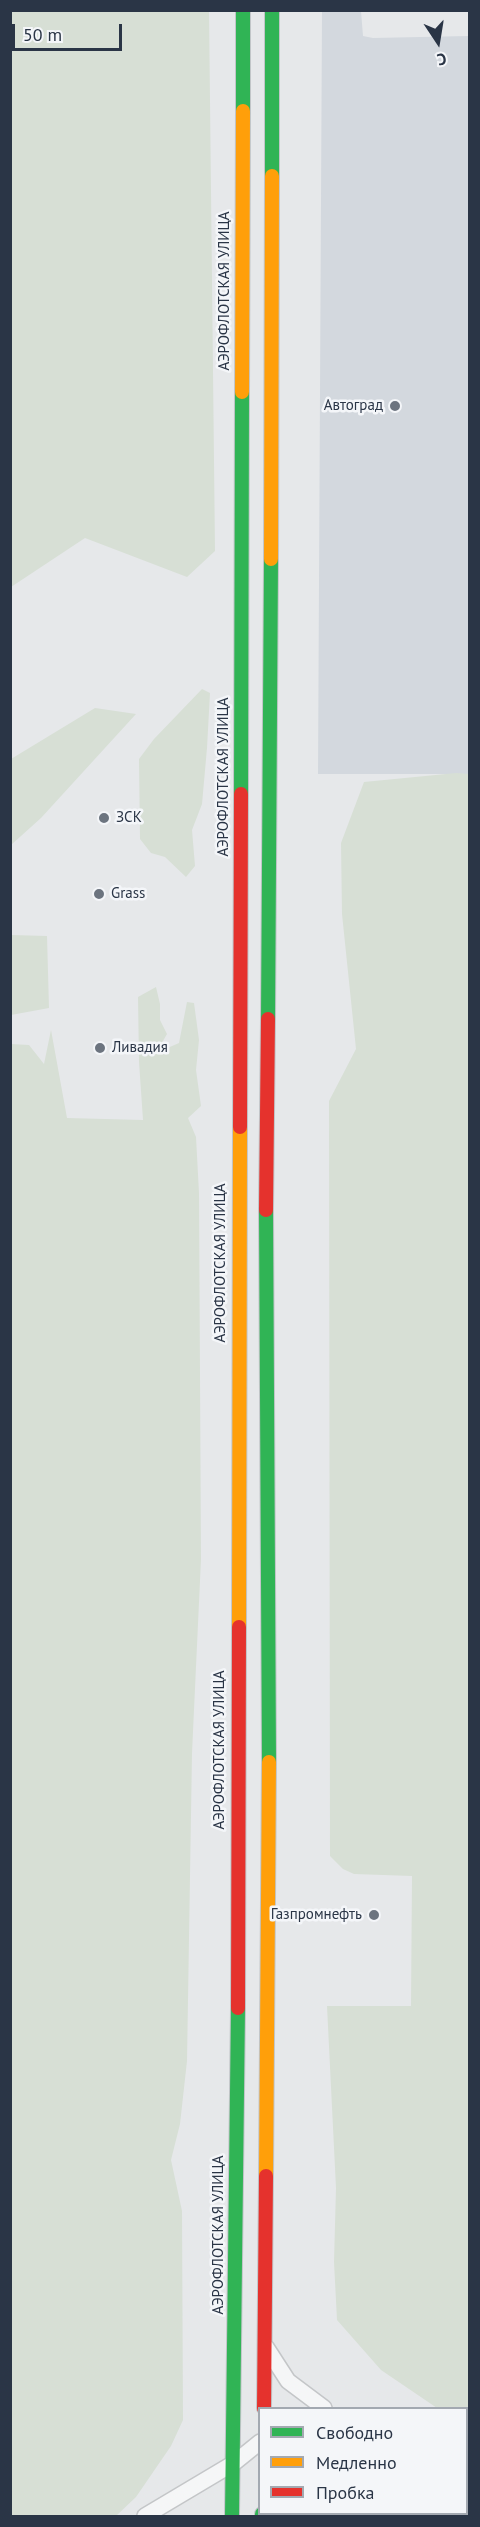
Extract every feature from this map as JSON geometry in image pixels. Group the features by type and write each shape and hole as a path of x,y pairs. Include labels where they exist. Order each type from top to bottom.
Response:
{"main road":[{"name":"АЭРОФЛОТСКАЯ УЛИЦА","path":"232,2517 243,10"},
{"path":"264,2407 269,1779 265,1318 271,772 272,10"}],"street":[{"path":"266,2347 288,2381 321,2407"},
{"path":"145,2517 234,2463 258,2444"}],"shaded area":[{"path":"10,11 209,11 215,551 187,577 85,538 11,587"},
{"name":"Автоград","path":"322,11 361,11 363,36 373,38 468,36 469,11 469,774 318,774"},
{"path":"202,689 210,693 207,748 202,804 192,830 195,866 186,877 165,857 151,853 140,839 139,759 154,739"},
{"path":"95,708 136,714 41,818 11,845 11,759"},
{"path":"456,773 470,774 469,2439 468,2407 436,2407 381,2370 337,2320 334,2262 336,2188 327,2006 411,2006 412,1876 354,1874 343,1869 330,1856 329,1101 356,1049 342,914 341,843 364,782"},
{"path":"11,935 47,936 49,1008 11,1015"},
{"path":"156,987 160,1004 160,1020 167,1034 156,1053 179,1043 187,1002 194,1003 199,1040 196,1070 201,1106 188,1118 196,1137 199,1193 201,1559 192,1753 187,2061 180,2124 171,2160 182,2211 183,2420 171,2446 136,2497 116,2516 11,2516 11,1044 29,1045 44,1064 51,1030 67,1118 143,1120 138,997"},
{"path":"453,2515 455,2516 358,2516"}],"traffic: fast":[{"path":"243,10 243,111"},
{"path":"272,10 272,176"},
{"path":"241,794 242,392"},
{"path":"268,1019 271,559"},
{"path":"266,1210 269,1762"},
{"path":"232,2516 238,2008"}],"traffic: slow":[{"path":"242,392 243,111"},
{"path":"271,559 272,176"},
{"path":"239,1627 240,1127"},
{"path":"266,2176 269,1762"}],"traffic: jam":[{"path":"240,1127 241,794"},
{"path":"266,1210 268,1019"},
{"path":"238,2008 239,1627"},
{"path":"264,2407 266,2176"}],"place":[{"name":"Автоград","path":"395,406"},
{"name":"ЗСК","path":"104,818"},
{"name":"Grass","path":"99,894"},
{"name":"Ливадия","path":"100,1048"},
{"name":"Газпромнефть","path":"374,1915"}]}
